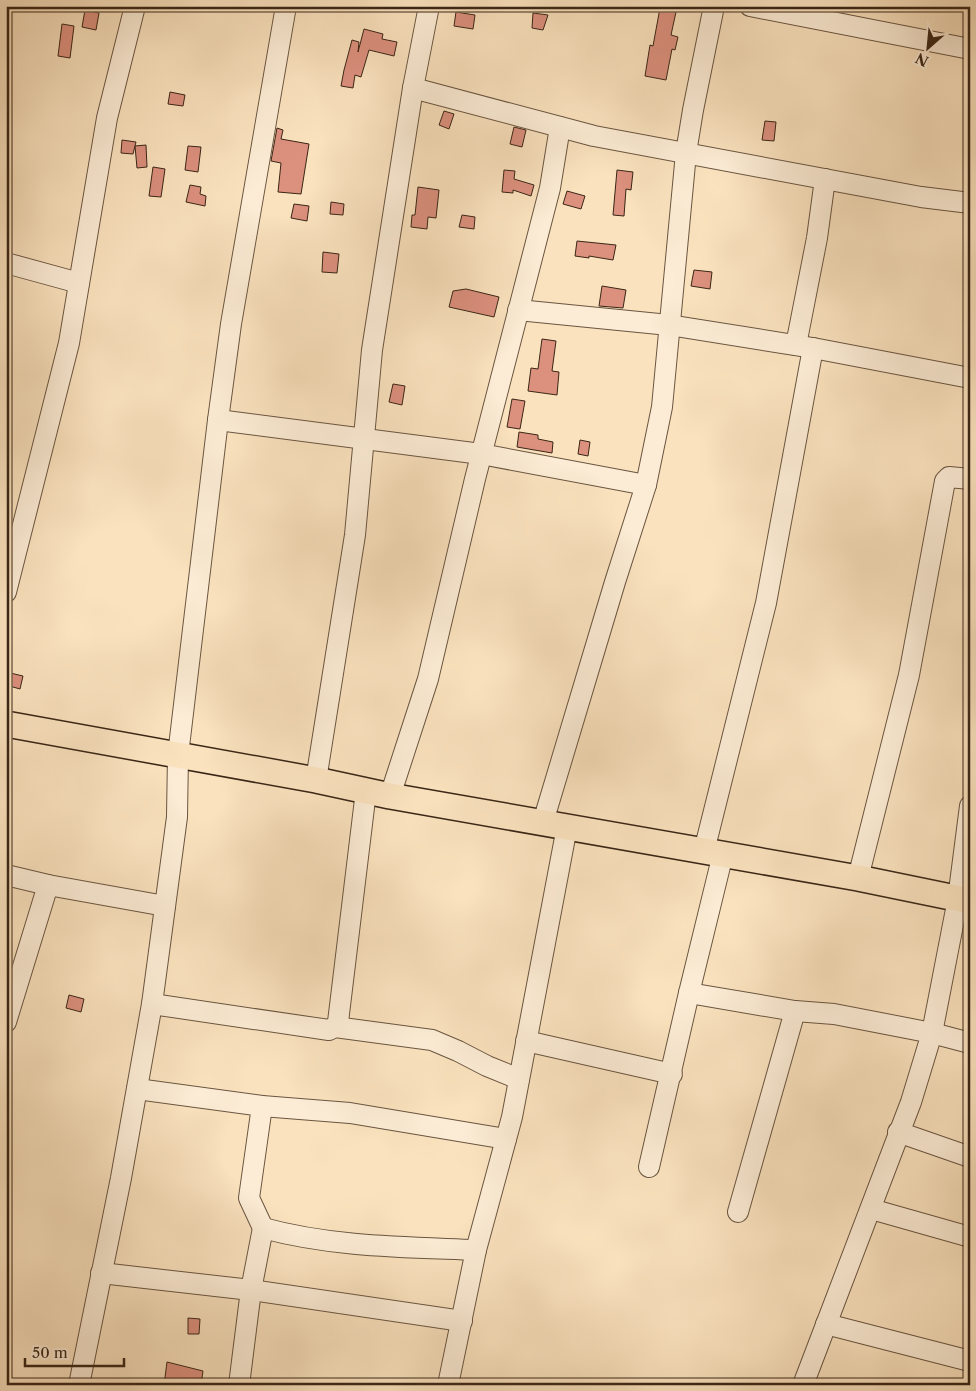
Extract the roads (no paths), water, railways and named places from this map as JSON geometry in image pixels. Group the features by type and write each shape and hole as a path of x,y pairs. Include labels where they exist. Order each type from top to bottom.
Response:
{"main road":[{"path":"6,724 316,780 390,796 858,878 964,900"}],"street":[{"path":"6,592 69,342 107,118 134,6"},
{"path":"78,1385 121,1178 152,1004 177,817 178,755 218,420 231,324 286,6"},
{"path":"316,780 355,535 372,350 413,88 430,6"},
{"path":"542,822 646,485 662,407 686,153 714,6"},
{"path":"750,6 970,49"},
{"path":"413,88 594,136 921,197 970,203"},
{"path":"390,796 428,679 481,454 550,188 560,127"},
{"path":"649,1167 672,1074 689,993 713,853 766,603 804,346 825,178"},
{"path":"6,263 79,283"},
{"path":"518,310 669,325 804,346 970,378"},
{"path":"218,420 481,454 646,485"},
{"path":"858,878 909,675 945,481 949,477 970,479"},
{"path":"152,1004 329,1030 334,1027 338,1022 366,791"},
{"path":"803,1385 911,1102 932,1032 964,900 970,806"},
{"path":"448,1385 476,1250 512,1117 567,827"},
{"path":"6,875 48,885 166,906"},
{"path":"6,1022 48,885"},
{"path":"689,993 795,1011 834,1014 932,1032 970,1043"},
{"path":"738,1212 795,1011"},
{"path":"334,1027 432,1040 458,1050 487,1066 519,1079"},
{"path":"526,1041 672,1074"},
{"path":"137,1090 262,1106 350,1113 506,1139"},
{"path":"239,1385 251,1290 263,1228 249,1198 262,1106"},
{"path":"898,1132 970,1157"},
{"path":"871,1209 970,1236"},
{"path":"263,1228 320,1240 390,1246 476,1250"},
{"path":"101,1273 251,1290 462,1322"},
{"path":"826,1324 970,1361"}]}
